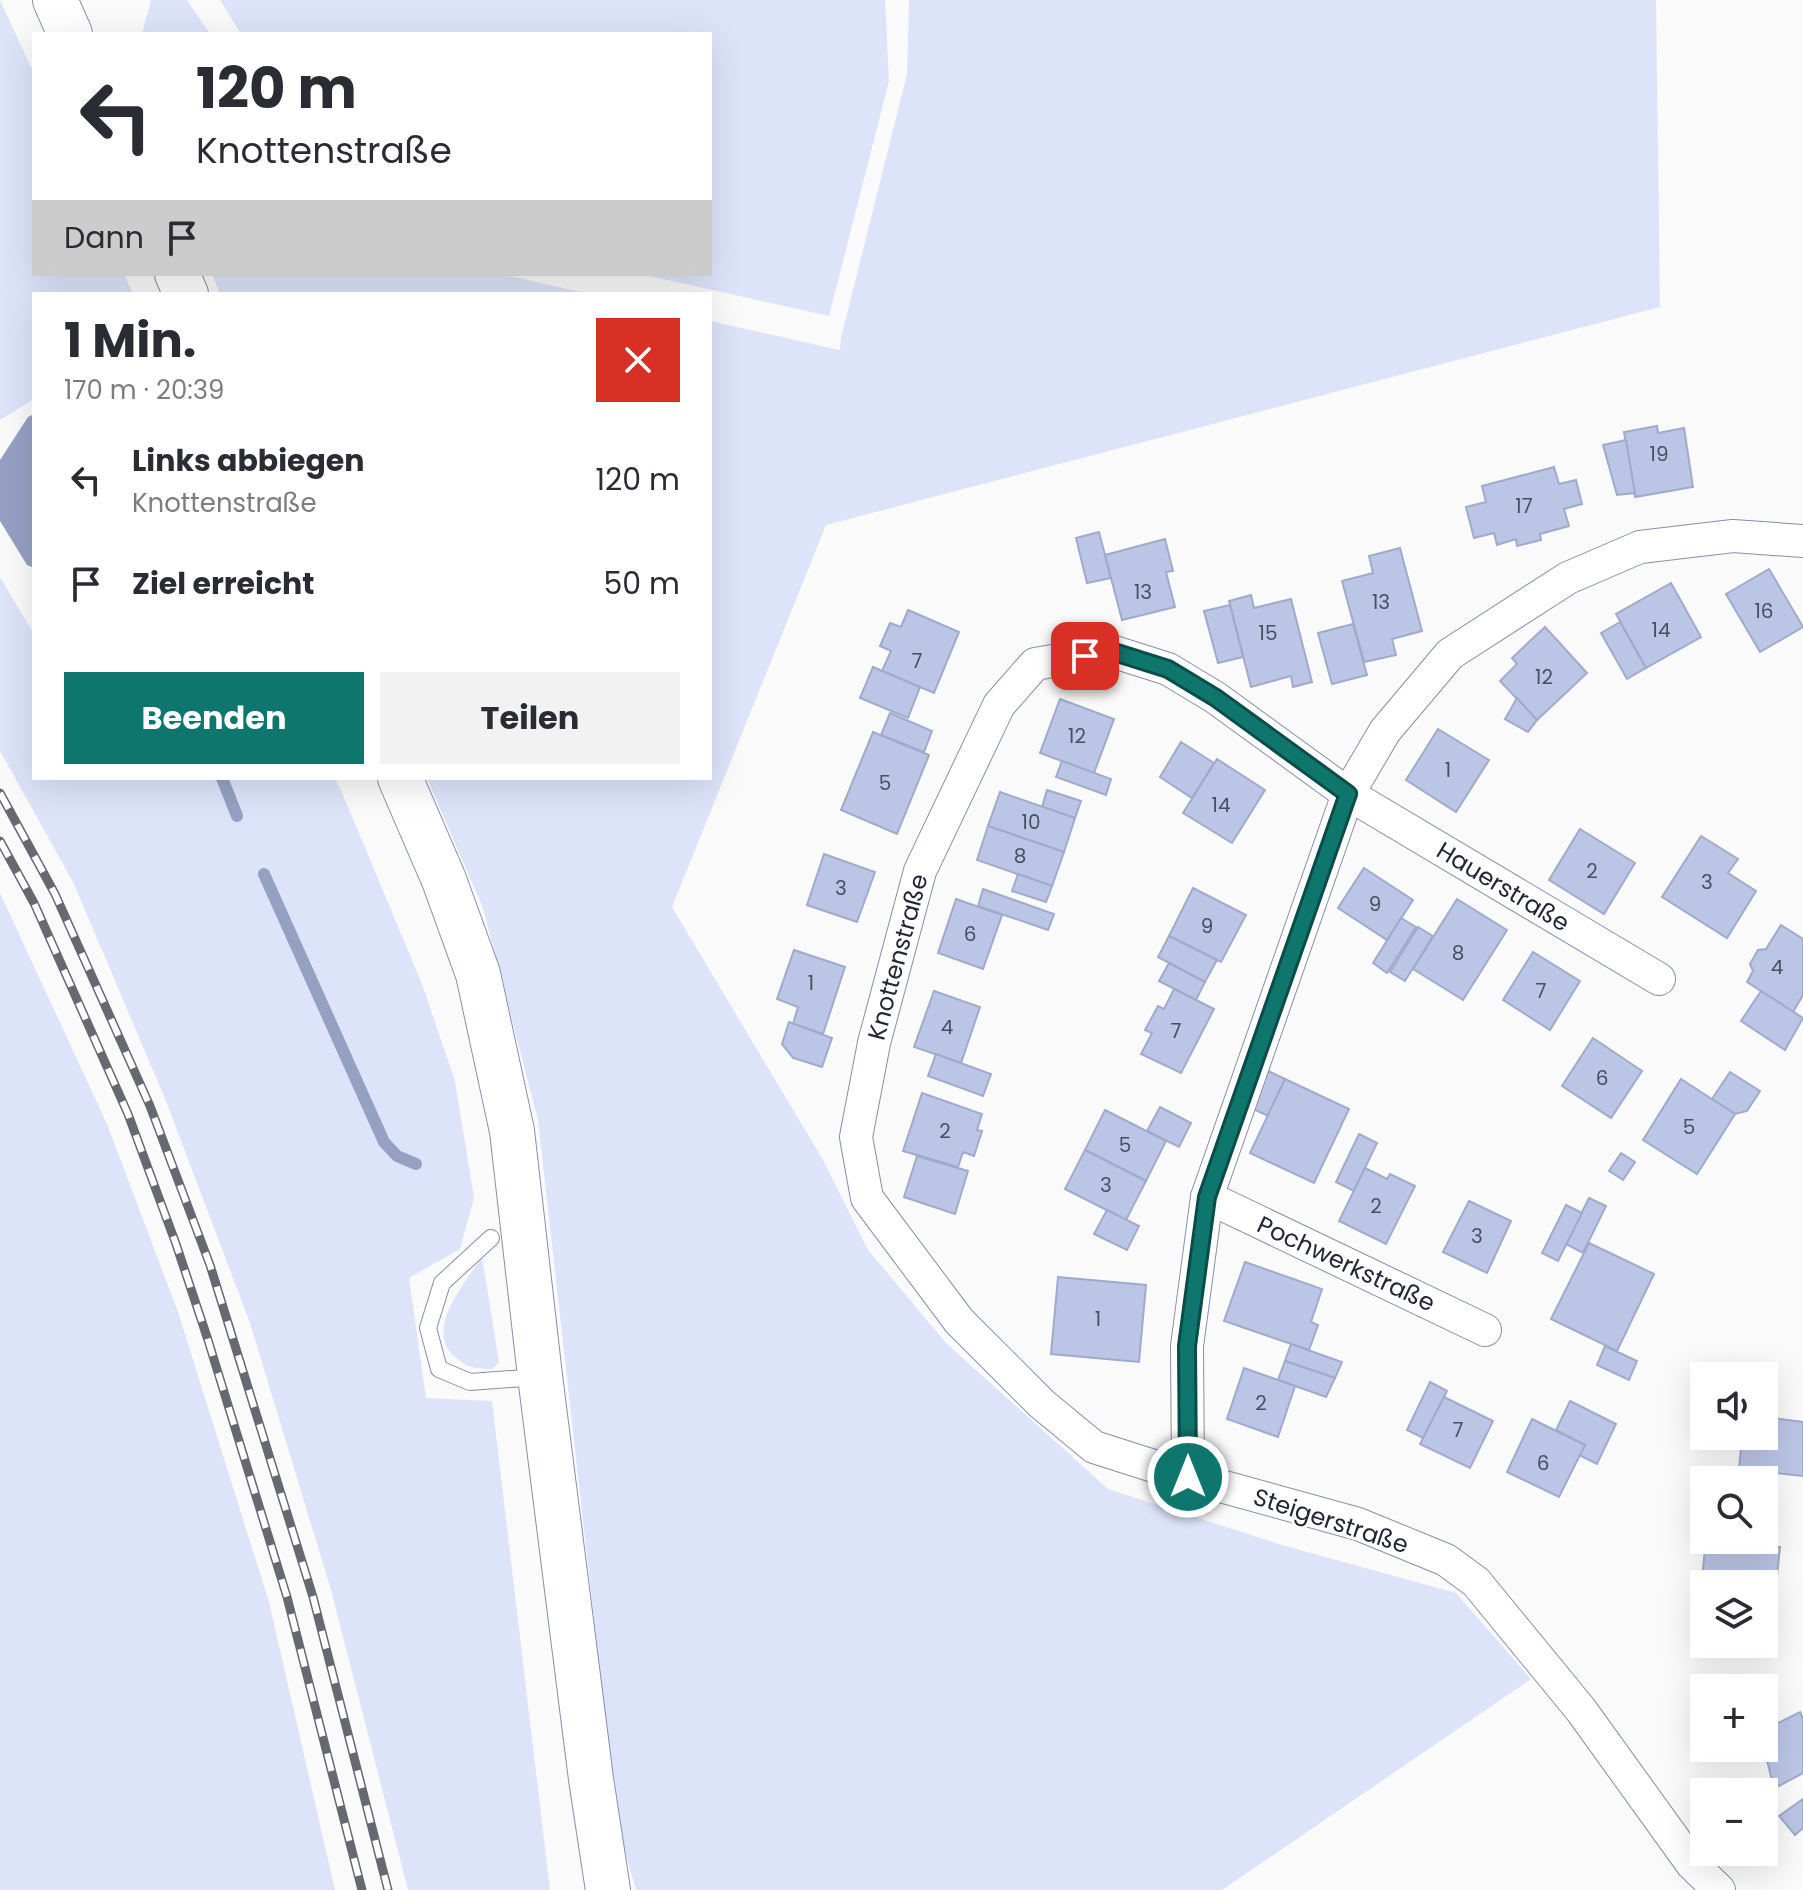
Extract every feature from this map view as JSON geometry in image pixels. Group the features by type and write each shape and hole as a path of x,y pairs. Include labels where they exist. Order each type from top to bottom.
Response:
{"main road":[{"path":"55,0 69,32"},
{"path":"401,780 444,880 478,974 512,1131 540,1376 608,1890"}],"street":[{"path":"1188,1477 1187,1346 1207,1197 1348,794 1385,731 1450,654 1568,578 1640,547 1733,536 1803,541"},
{"name":"Knottenstraße","path":"1188,1477 1094,1447 1042,1404 959,1321 867,1198 856,1137 874,1043 920,871 999,705 1035,664 1111,651 1168,669 1216,698 1348,794"},
{"name":"Hauerstraße","path":"1348,794 1659,979"},
{"name":"Pochwerkstraße","path":"1207,1197 1485,1330"},
{"name":"Steigerstraße","path":"1188,1477 1358,1524 1446,1560 1476,1582 1581,1710 1692,1864 1719,1890"}],"lane":[{"path":"491,1238 442,1283 428,1328 439,1369 470,1382 540,1376"}],"shaded area":[{"path":"0,0 32,70 32,276 125,276 132,292 32,292 32,400 0,420"},
{"path":"151,0 187,0 209,32 143,32"},
{"path":"220,0 885,0 889,81 829,316 650,276 712,276 712,32 240,32"},
{"path":"909,0 1656,0 1660,307 826,525 672,907 823,1160 868,1250 946,1343 1108,1489 1282,1545 1456,1593 1531,1679 1222,1890 636,1890 617,1823 538,1120 483,908 428,780 712,780 712,321 840,350 907,74"},
{"path":"213,276 510,276 580,292 219,292"},
{"path":"0,577 32,631 32,780 336,780 422,984 455,1081 474,1198 460,1249 409,1278 426,1398 492,1401 550,1890 408,1890 331,1590 250,1323 166,1101 74,884 0,751"},
{"path":"0,893 107,1124 178,1312 269,1602 335,1890 0,1890"},
{"path":"482,1257 499,1362 493,1369 462,1363 446,1344 443,1332 451,1305"}],"water":[{"path":"32,415 32,567 27,565 0,521 0,460"}],"building":[{"path":"1657,426 1658,433 1684,428 1693,487 1635,497 1624,432"},
{"path":"1626,440 1635,493 1617,495 1603,445"},
{"path":"1554,467 1559,484 1576,480 1582,504 1564,509 1569,526 1540,534 1541,540 1517,546 1516,539 1497,545 1494,533 1474,538 1466,507 1486,502 1482,486"},
{"path":"1099,532 1111,578 1087,583 1076,538"},
{"path":"1165,539 1173,571 1166,572 1175,607 1122,620 1105,555"},
{"path":"1400,548 1422,631 1392,639 1396,655 1364,662 1342,581 1373,573 1369,556"},
{"path":"1769,569 1803,627 1760,652 1726,594"},
{"path":"1671,583 1701,637 1646,668 1616,614"},
{"path":"1251,595 1254,608 1291,599 1312,682 1293,687 1291,676 1251,687 1229,601"},
{"path":"1230,605 1243,657 1218,663 1204,611"},
{"path":"908,610 959,632 934,693 882,671 891,651 880,646 890,623 901,627"},
{"path":"1620,622 1646,668 1627,679 1601,633"},
{"path":"1353,624 1367,675 1332,684 1318,633"},
{"path":"1545,627 1587,673 1537,720 1500,681 1517,664 1512,658"},
{"path":"873,667 920,687 908,718 860,698"},
{"path":"1517,698 1537,720 1528,732 1505,719"},
{"path":"1060,699 1114,719 1094,773 1040,753"},
{"path":"890,713 932,731 924,752 881,735"},
{"path":"1438,729 1489,760 1456,812 1406,780"},
{"path":"873,732 929,755 897,834 841,810"},
{"path":"1181,742 1214,763 1192,798 1160,777"},
{"path":"1217,759 1265,790 1232,843 1183,813"},
{"path":"1062,761 1111,779 1106,795 1056,777"},
{"path":"1047,790 1081,801 1075,818 1042,807"},
{"path":"1000,792 1075,818 1064,852 988,826"},
{"path":"988,826 1064,852 1052,886 977,860"},
{"path":"1580,829 1635,863 1604,914 1549,880"},
{"path":"1701,836 1738,859 1728,873 1756,891 1727,938 1662,897"},
{"path":"824,854 875,872 857,922 807,905"},
{"path":"1364,868 1413,900 1387,940 1338,908"},
{"path":"1018,874 1052,886 1046,902 1012,891"},
{"path":"1193,888 1246,915 1221,962 1169,936"},
{"path":"983,889 1054,914 1048,930 978,906"},
{"path":"956,899 1002,915 983,969 938,953"},
{"path":"1457,899 1507,930 1463,1000 1413,969"},
{"path":"1401,918 1416,927 1387,973 1373,963"},
{"path":"1781,925 1803,939 1803,995 1793,1012 1747,982 1753,971 1750,964 1758,950 1766,949"},
{"path":"1418,927 1433,936 1405,981 1390,972"},
{"path":"1169,936 1217,960 1205,982 1158,957"},
{"path":"794,950 845,967 823,1034 793,1024 798,1007 777,999"},
{"path":"1533,952 1580,981 1550,1030 1503,1000"},
{"path":"1169,963 1205,982 1196,1000 1159,981"},
{"path":"1174,989 1214,1009 1181,1073 1141,1054 1152,1033 1145,1030 1158,1006 1164,1009"},
{"path":"934,991 980,1007 961,1063 914,1047"},
{"path":"1761,991 1803,1018 1785,1050 1741,1021"},
{"path":"789,1022 832,1038 822,1067 793,1058 782,1044"},
{"path":"1593,1038 1642,1071 1611,1118 1562,1086"},
{"path":"936,1054 991,1074 983,1096 928,1076"},
{"path":"1268,1071 1285,1079 1268,1116 1251,1108"},
{"path":"1730,1072 1760,1091 1747,1111 1735,1114 1712,1099"},
{"path":"1285,1079 1349,1109 1314,1183 1250,1153"},
{"path":"1681,1079 1735,1114 1697,1174 1643,1140"},
{"path":"922,1093 982,1114 977,1130 982,1131 974,1156 963,1152 958,1167 903,1151"},
{"path":"1160,1107 1191,1123 1179,1147 1147,1131"},
{"path":"1105,1110 1166,1141 1146,1181 1085,1150"},
{"path":"1359,1134 1377,1143 1354,1191 1336,1182"},
{"path":"1085,1150 1146,1181 1126,1220 1065,1189"},
{"path":"1621,1153 1635,1162 1623,1180 1609,1171"},
{"path":"917,1156 968,1171 955,1214 904,1197"},
{"path":"1365,1168 1387,1179 1390,1174 1415,1186 1386,1244 1339,1221"},
{"path":"1589,1198 1606,1206 1583,1253 1566,1244"},
{"path":"1469,1201 1511,1221 1487,1273 1443,1252"},
{"path":"1566,1205 1582,1213 1558,1261 1542,1253"},
{"path":"1107,1210 1139,1226 1127,1250 1094,1234"},
{"path":"1589,1243 1654,1274 1617,1351 1551,1319"},
{"path":"1245,1262 1322,1289 1311,1322 1318,1325 1309,1350 1224,1321"},
{"path":"1058,1277 1146,1285 1139,1362 1051,1354"},
{"path":"1291,1344 1342,1362 1335,1378 1285,1361"},
{"path":"1605,1346 1637,1361 1629,1380 1597,1365"},
{"path":"1285,1361 1335,1378 1326,1397 1278,1380"},
{"path":"1244,1368 1295,1386 1278,1437 1227,1419"},
{"path":"1430,1382 1447,1391 1423,1438 1407,1430"},
{"path":"1444,1397 1493,1421 1470,1468 1420,1444"},
{"path":"1570,1401 1616,1424 1597,1464 1579,1455 1585,1445 1556,1430"},
{"path":"1532,1419 1585,1445 1559,1497 1507,1472"},
{"path":"1778,1419 1803,1422 1803,1476 1778,1473 1778,1466 1739,1466 1741,1450 1778,1450"},
{"path":"1780,1547 1778,1570 1703,1570 1705,1554 1778,1554"},
{"path":"1800,1712 1803,1719 1803,1773 1779,1786 1778,1778 1771,1777 1767,1762 1778,1762 1778,1723"},
{"path":"1803,1799 1803,1828 1795,1835 1779,1816"}],"waterway":[{"path":"223,780 237,816"},
{"path":"264,874 384,1142 397,1156 416,1164"}],"railway":[{"path":"0,793 55,894 150,1106 210,1265 313,1597 388,1890"},
{"path":"0,841 34,903 128,1114 176,1244 287,1597 362,1890"}],"route":[{"path":"1085,656 1111,651 1168,669 1216,698 1348,794 1207,1197 1187,1346 1188,1477"}]}
